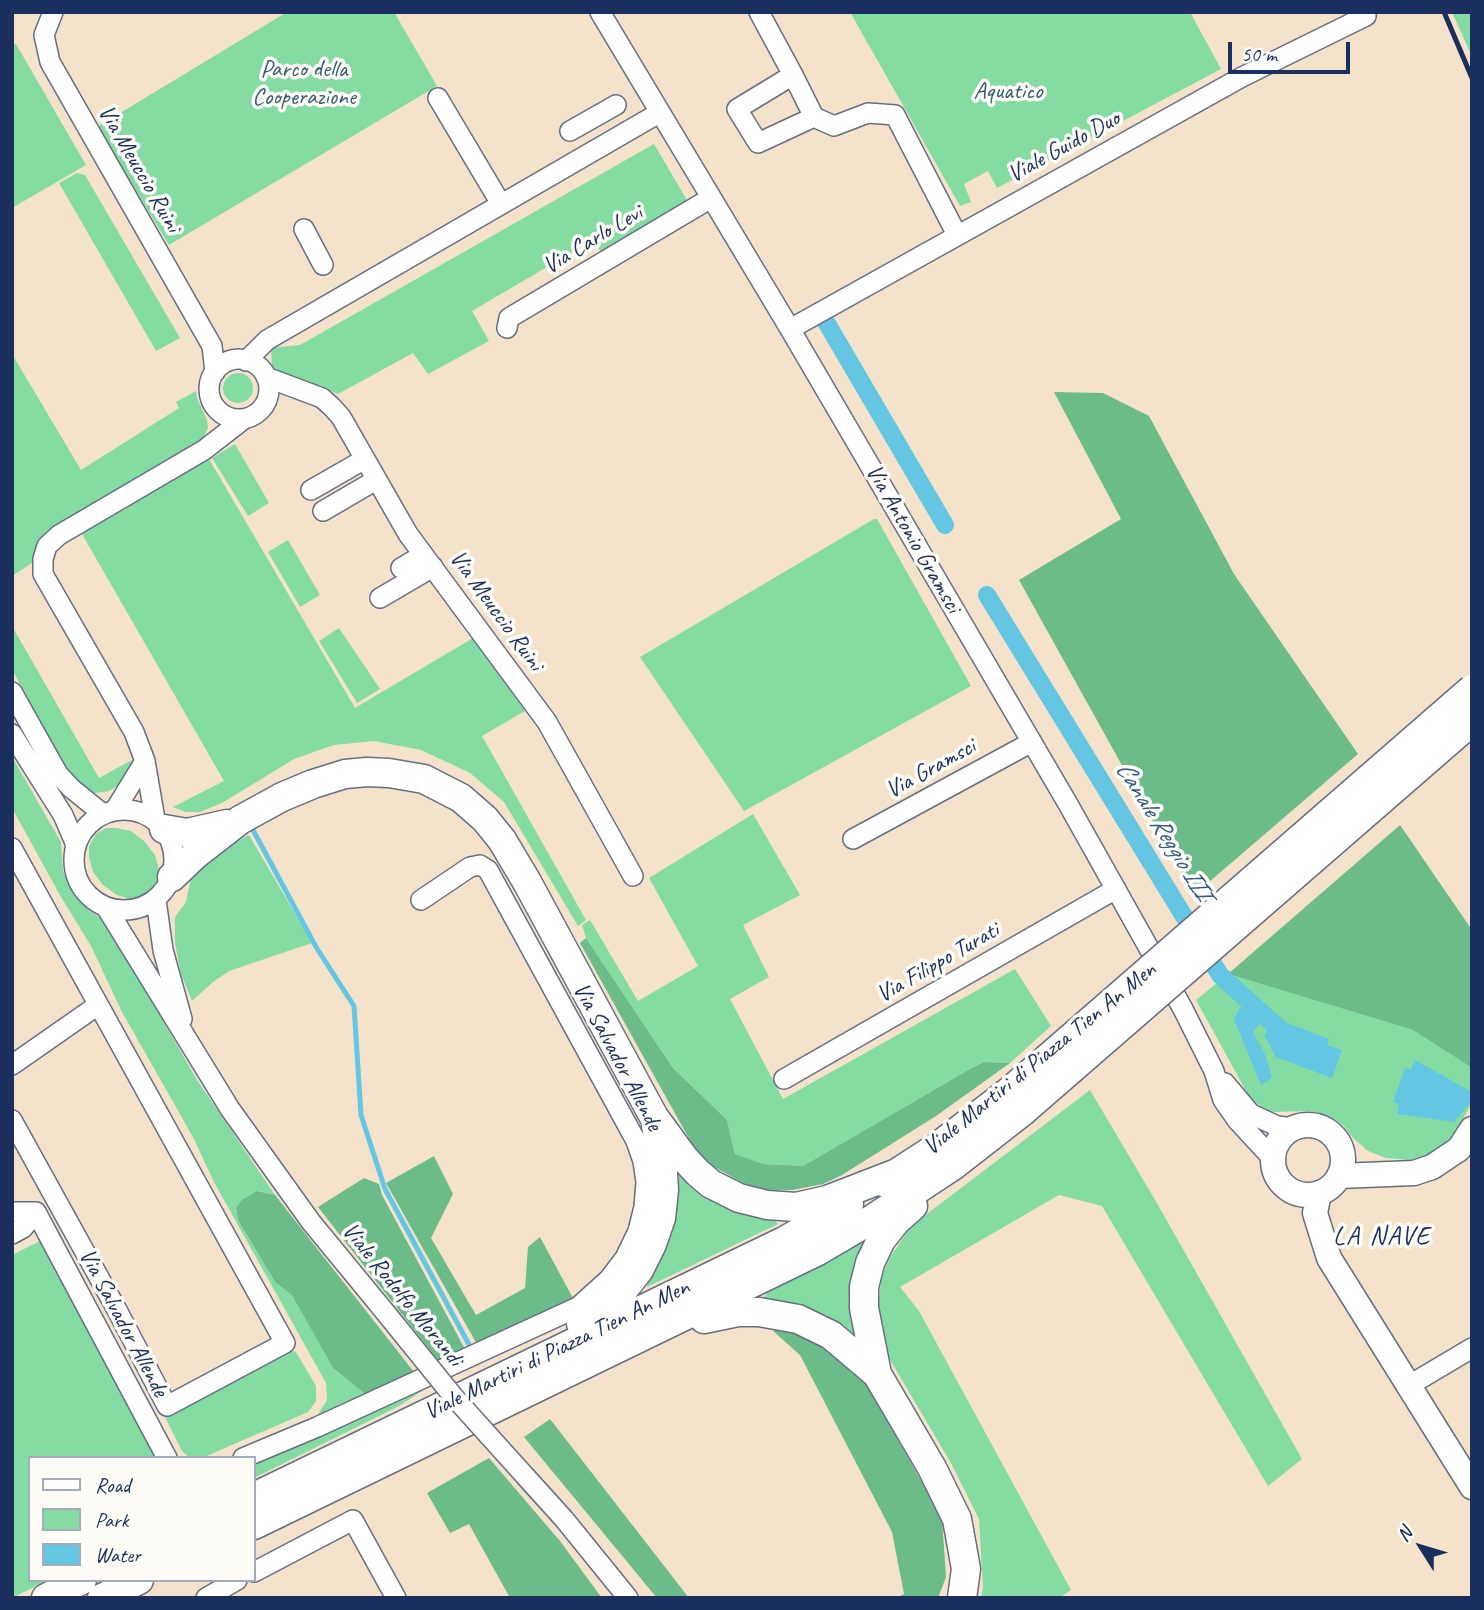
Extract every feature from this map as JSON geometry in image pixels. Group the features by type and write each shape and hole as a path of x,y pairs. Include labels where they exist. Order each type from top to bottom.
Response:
{"highway":[{"name":"Viale Martiri di Piazza Tien An Men","path":"256,1524 818,1251 954,1164 1017,1101 1472,689"},
{"name":"Viale Martiri di Piazza Tien An Men","path":"256,1496 786,1240 841,1210 937,1147 1017,1101 1472,722"},
{"path":"172,877 240,820 313,784 367,772 424,779 461,798 485,819 502,840 654,1117 698,1173 727,1193 752,1202 781,1206 810,1205 897,1173"},
{"path":"159,824 187,833 240,820"},
{"path":"500,1378 552,1338 583,1323 608,1305 639,1270 661,1218 664,1190 662,1157 654,1117"},
{"path":"954,1164 896,1221 881,1240 870,1263 864,1287 864,1308 877,1374 942,1486 957,1519 966,1569 962,1598"},
{"path":"643,1338 738,1312 783,1315 831,1335 877,1374"},
{"path":"46,1598 78,1582"},
{"path":"102,1598 135,1582"}],"main road":[{"name":"Via Antonio Gramsci","path":"1294,1128 1313,1125 1331,1133 1337,1140 1374,1163 1401,1173"},
{"path":"1273,1159 1279,1141 1294,1128"},
{"path":"1339,1176 1414,1173 1443,1161 1459,1149 1472,1129"},
{"path":"1287,1188 1297,1193 1319,1194 1334,1184 1339,1176 1343,1158 1337,1140"},
{"name":"Via Antonio Gramsci","path":"1273,1159 1279,1180 1287,1188 1308,1238 1329,1258"},
{"path":"1319,1194 1315,1213 1329,1258 1472,1487"}],"street":[{"name":"Via Meuccio Ruini","path":"53,12 44,35 50,62 212,346 215,372 209,388 213,423 204,450"},
{"name":"Via Antonio Gramsci","path":"600,12 790,328 1116,889 1183,1009 1214,1071 1223,1100 1237,1120 1273,1159"},
{"path":"759,12 814,117 834,126 868,113 894,115 957,235"},
{"name":"Viale Guido Duo","path":"790,328 1242,77 1366,16"},
{"path":"793,75 737,109 758,143 814,117"},
{"path":"438,98 501,204"},
{"path":"570,131 616,105"},
{"path":"215,372 221,366 241,360 267,340 659,113"},
{"name":"Via Carlo Levi","path":"507,328 509,318 711,198"},
{"path":"304,229 323,265"},
{"path":"263,407 268,392 265,375 267,340"},
{"name":"Via Meuccio Ruini","path":"212,346 259,368 265,375 321,398 332,407 401,524 547,722 634,876"},
{"path":"106,907 118,911 132,911 156,900 172,877 175,852 159,824 145,761 134,732 43,574 43,559 47,546 59,535 204,450 263,407 302,392"},
{"path":"213,405 226,416 244,419"},
{"path":"351,480 370,469"},
{"path":"311,490 370,469"},
{"path":"323,511 370,469"},
{"path":"401,568 428,561"},
{"path":"380,598 428,561"},
{"path":"12,692 58,774 71,788 109,812 129,810 142,813 159,824"},
{"name":"Viale Rodolfo Morandi","path":"12,734 63,816 76,845 74,858 79,882 85,893 106,907 230,1110 289,1192 453,1396 564,1519 628,1598"},
{"name":"Via Gramsci","path":"853,839 1031,742"},
{"path":"76,845 86,827 109,812 145,761"},
{"path":"12,848 285,1343 167,1406 12,1120"},
{"name":"Via Salvador Allende","path":"248,1456 578,1307 609,1279 625,1258 638,1231 644,1208 646,1182 636,1141 488,870 480,865 470,867 421,900"},
{"name":"Via Filippo Turati","path":"784,1079 1116,889"},
{"name":"Viale Rodolfo Morandi","path":"156,900 163,950 187,1037"},
{"path":"14,1060 98,1005"},
{"name":"Via Antonio Gramsci","path":"1214,1071 1251,1114 1277,1126 1294,1128"},
{"path":"12,1212 36,1212"},
{"path":"12,1234 23,1228 36,1212"},
{"name":"Via Salvador Allende","path":"36,1212 166,1456"},
{"path":"1408,1386 1472,1348"},
{"path":"256,1571 353,1520 396,1598"},
{"path":"206,1598 234,1582"}],"green space":[{"name":"Parco della Cooperazione","path":"287,12 394,12 437,86 169,245 97,127"},
{"name":"Aquatico","path":"850,12 1190,12 1221,69 997,188 988,171 964,184 971,202 960,206"},
{"path":"1452,12 1472,12 1472,57"},
{"path":"16,44 86,165 12,208 12,45"},
{"path":"654,144 688,202 601,252 593,240 472,311 489,341 428,374 413,353 338,394 315,384 300,384 272,372 271,348 300,345"},
{"path":"77,173 85,175 180,338 156,351 59,183"},
{"path":"12,354 81,470 179,408 176,402 196,391 208,428 203,438 186,449 49,530 39,540 32,563 12,576"},
{"path":"238,373 249,377 253,388 249,399 238,403 227,399 223,388 227,377"},
{"path":"1054,392 1103,393 1149,416 1234,574 1358,754 1194,895 1019,580 1121,519"},
{"path":"235,444 269,503 248,516 212,458"},
{"path":"209,459 355,708 473,638 525,711 482,736 586,920 578,926 504,802 470,773 421,750 374,741 334,745 294,759 222,803 200,812 186,812 173,807 224,781 82,534"},
{"path":"877,519 971,686 744,811 640,657"},
{"path":"288,540 320,595 300,607 268,552"},
{"path":"12,626 99,778 139,756 119,785 109,791 83,791 65,769 12,669"},
{"path":"339,628 380,689 357,703 319,641"},
{"path":"12,757 61,842 63,871 69,884 89,911 106,921 197,1080 275,1195 258,1191 243,1200 236,1208 238,1220 275,1282 292,1294 333,1368 365,1394 314,1421 327,1400 326,1383 122,1012 91,946 12,808"},
{"path":"753,814 800,895 743,925 769,977 730,999 783,1099 1015,969 1051,1026 1010,1063 984,1062 803,1166 764,1164 735,1154 727,1120 673,1068 586,938 582,925 590,920 638,1001 698,966 649,878"},
{"path":"1400,825 1472,930 1472,1068 1413,1030 1228,974"},
{"path":"106,828 131,831 144,841 155,855 160,881 153,891 143,897 130,899 117,895 103,885 93,872 89,846 96,834"},
{"path":"249,835 312,943 229,971 192,1001 181,974 175,943 175,917 186,902 191,878 206,862"},
{"path":"586,938 673,1068 727,1120 735,1154 764,1164 803,1166 984,1062 1010,1063 936,1116 823,1184 793,1190 770,1190 745,1184 709,1164 696,1151 580,943"},
{"path":"1228,974 1413,1030 1472,1068 1472,1103 1455,1133 1449,1141 1430,1154 1411,1160 1386,1158 1368,1151 1343,1125 1330,1116 1312,1111 1270,1112 1251,1100 1196,1000"},
{"path":"1090,1090 1302,1459 1268,1486 1102,1206 1059,1195 900,1287 919,1311 1071,1590 1059,1598 981,1598 983,1588 979,1519 952,1465 889,1358 878,1318 881,1278 891,1256 911,1226"},
{"path":"434,1156 453,1194 431,1238 476,1315 525,1288 528,1247 540,1237 575,1302 478,1346 386,1183"},
{"path":"680,1175 709,1200 726,1208 774,1220 778,1224 647,1287 675,1177"},
{"path":"364,1178 379,1184 382,1195 466,1351 440,1363 318,1207"},
{"path":"257,1191 275,1195 414,1372 365,1394 333,1368 292,1295 275,1282 238,1220 236,1208 242,1200"},
{"path":"44,1239 161,1456 28,1456 28,1582 44,1582 12,1598 12,1255"},
{"path":"867,1239 861,1343 766,1303 764,1297 768,1292"},
{"path":"785,1321 826,1340 860,1373 942,1518 946,1577 938,1598 896,1598 904,1594 892,1532 800,1355 773,1331"},
{"path":"288,1349 296,1352 316,1386 316,1401 308,1412 207,1456 188,1456 182,1451 165,1417"},
{"path":"421,1385 425,1389 399,1406 256,1477 256,1460"},
{"path":"550,1419 689,1598 657,1598 524,1437"},
{"path":"489,1458 560,1541 602,1598 510,1598 469,1524 450,1533 427,1493"}],"water":[{"path":"1245,1007 1262,1021 1253,1032 1266,1056 1272,1078 1261,1085 1234,1019 1240,1008"},
{"path":"1280,1020 1329,1039 1327,1045 1342,1050 1332,1078 1276,1057 1264,1035 1273,1022 1277,1024"},
{"path":"1415,1060 1472,1092 1472,1100 1454,1122 1397,1114 1399,1104 1393,1102 1405,1068 1411,1070"}],"waterway":[{"name":"Canale Reggio III","path":"822,315 945,525"},
{"name":"Canale Reggio III","path":"987,595 1220,975 1284,1033 1291,1035"},
{"path":"253,830 316,947 354,1006 361,1115 385,1189 473,1352"}],"railway":[{"path":"1444,12 1472,78"}],"district":[{"name":"LA NAVE","path":"1382,1237"}]}
